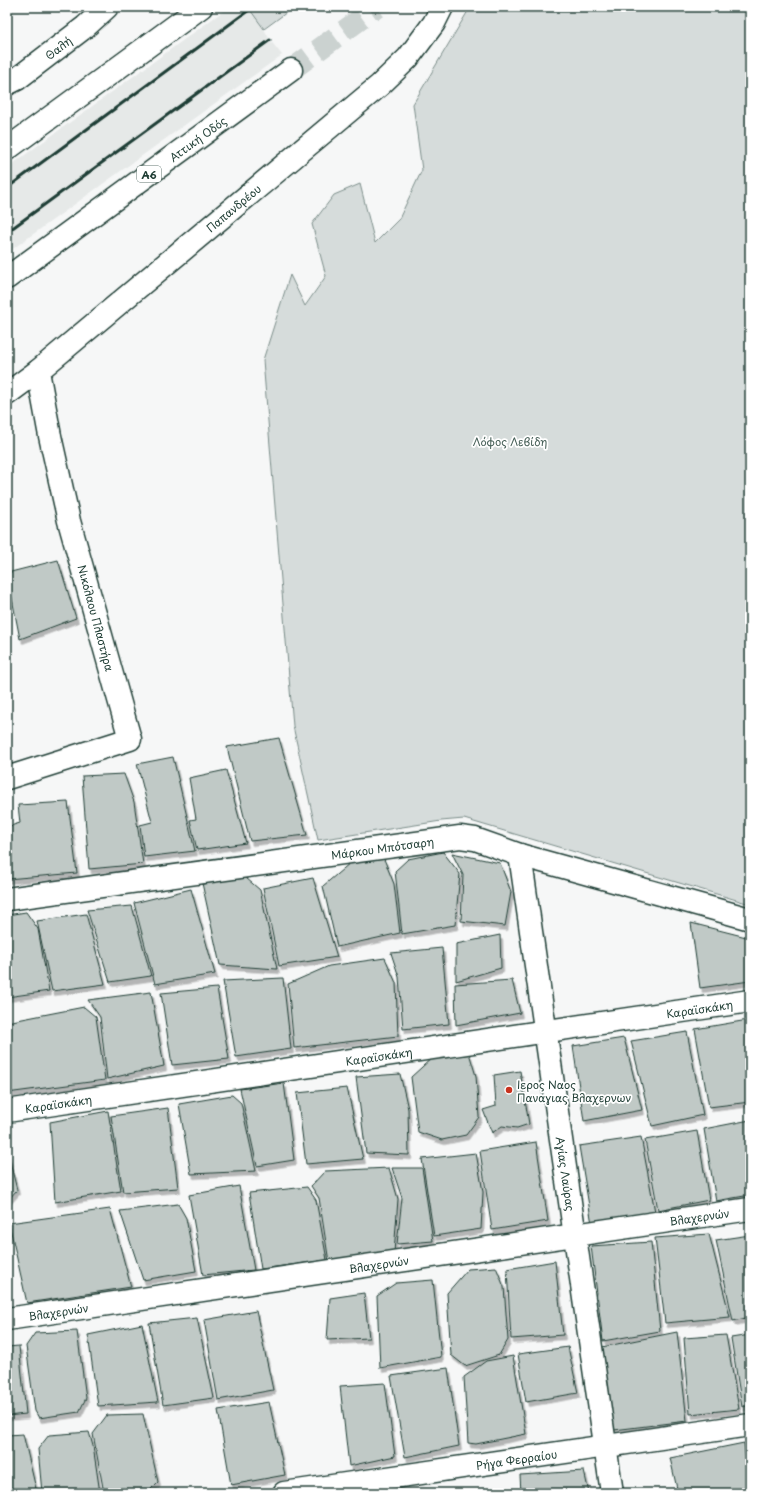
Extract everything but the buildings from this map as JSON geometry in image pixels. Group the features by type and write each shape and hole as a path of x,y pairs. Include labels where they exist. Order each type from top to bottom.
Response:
{"main road":[{"name":"Θαλή","path":"7,84 85,27 107,7"},
{"path":"7,149 201,7"},
{"name":"Παπανδρέου","path":"7,394 38,371 380,85 408,58 434,23 442,7"},
{"name":"Αττική Οδός","path":"7,278 291,70"},
{"name":"Νικόλαου Πλαστήρα","path":"7,778 130,739 69,522 50,436 38,371"},
{"name":"Μάρκου Μπότσαρη","path":"7,899 460,838 474,839 520,855 750,919"},
{"name":"Αγίας Λαύρας","path":"520,855 612,1493"},
{"name":"Καραϊσκάκη","path":"7,1111 750,1001"},
{"name":"Βλαχερνών","path":"7,1319 750,1209"},
{"name":"Ρήγα Φερραίου","path":"284,1493 750,1425"}],"shaded area":[{"path":"229,7 248,7 282,55 7,253 7,168"}],"green space":[{"path":"248,7 294,7 264,29"},
{"name":"Λόφος Λεβίδη","path":"472,7 750,7 750,904 464,819 441,821 318,840 293,726 263,360 290,275 305,306 326,276 312,224 334,195 360,184 375,243 399,219 422,170 413,104 468,11"}],"tunnel":[{"path":"291,70 377,7"}],"railway":[{"path":"7,188 249,10"},
{"path":"7,232 270,40"}],"place":[{"name":"Ιερος Ναος Παναγιας Βλαχερνων","path":"509,1090"}]}
